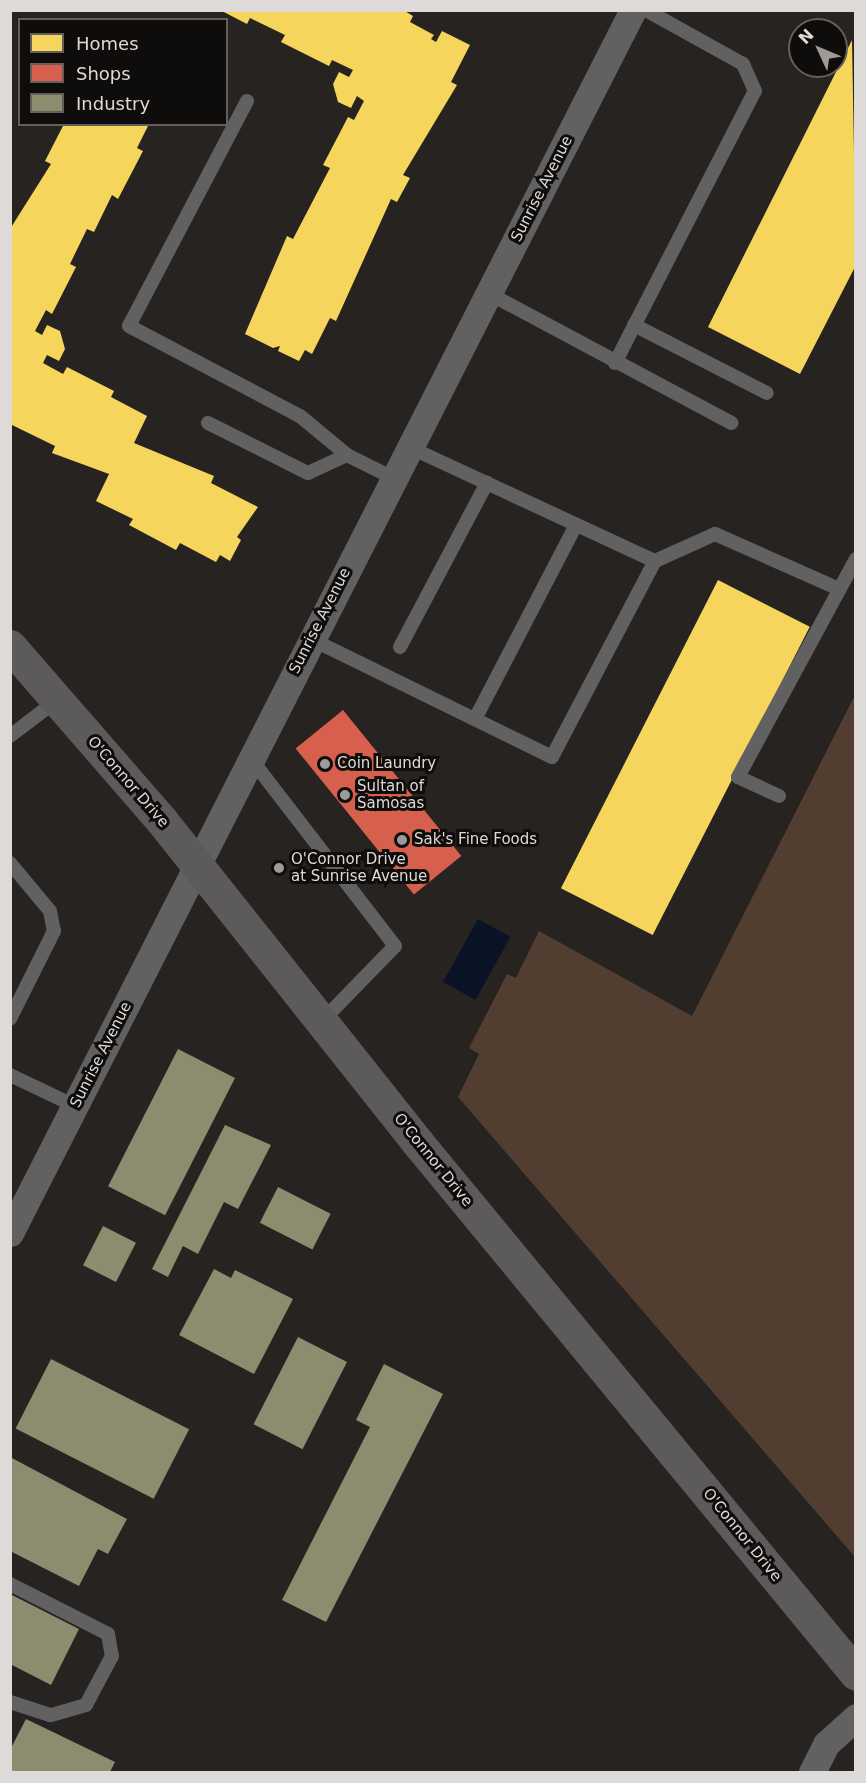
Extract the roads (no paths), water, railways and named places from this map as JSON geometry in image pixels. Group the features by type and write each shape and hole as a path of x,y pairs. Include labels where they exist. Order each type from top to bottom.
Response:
{"main road":[{"name":"O'Connor Drive","path":"10,646 197,865 321,1022 855,1674"}],"street":[{"name":"Sunrise Avenue","path":"10,1233 633,10"},
{"path":"812,1773 826,1744 855,1717"}],"lane":[{"path":"615,363 755,91 743,64 646,10"},
{"path":"247,101 129,326 300,416 347,455 393,478"},
{"path":"488,293 730,423"},
{"path":"634,325 767,393"},
{"path":"208,423 308,473 347,455"},
{"path":"409,447 655,561"},
{"path":"400,647 487,483"},
{"path":"475,719 576,525"},
{"path":"311,639 552,757 655,561 715,534 839,589"},
{"path":"778,796 738,777 855,559"},
{"path":"10,736 57,701"},
{"path":"250,759 395,946 321,1022"},
{"path":"10,863 50,911 54,931 10,1019"},
{"path":"10,1075 75,1106"},
{"path":"10,1584 108,1634 112,1656 86,1705 51,1714 10,1702"}],"water":[{"path":"478,919 510,937 475,1000 443,982"}],"place":[{"name":"Coin Laundry","path":"325,764"},
{"name":"Sultan of Samosas","path":"345,795"},
{"name":"Sak's Fine Foods","path":"402,840"},
{"name":"O'Connor Drive at Sunrise Avenue","path":"279,868"}]}
